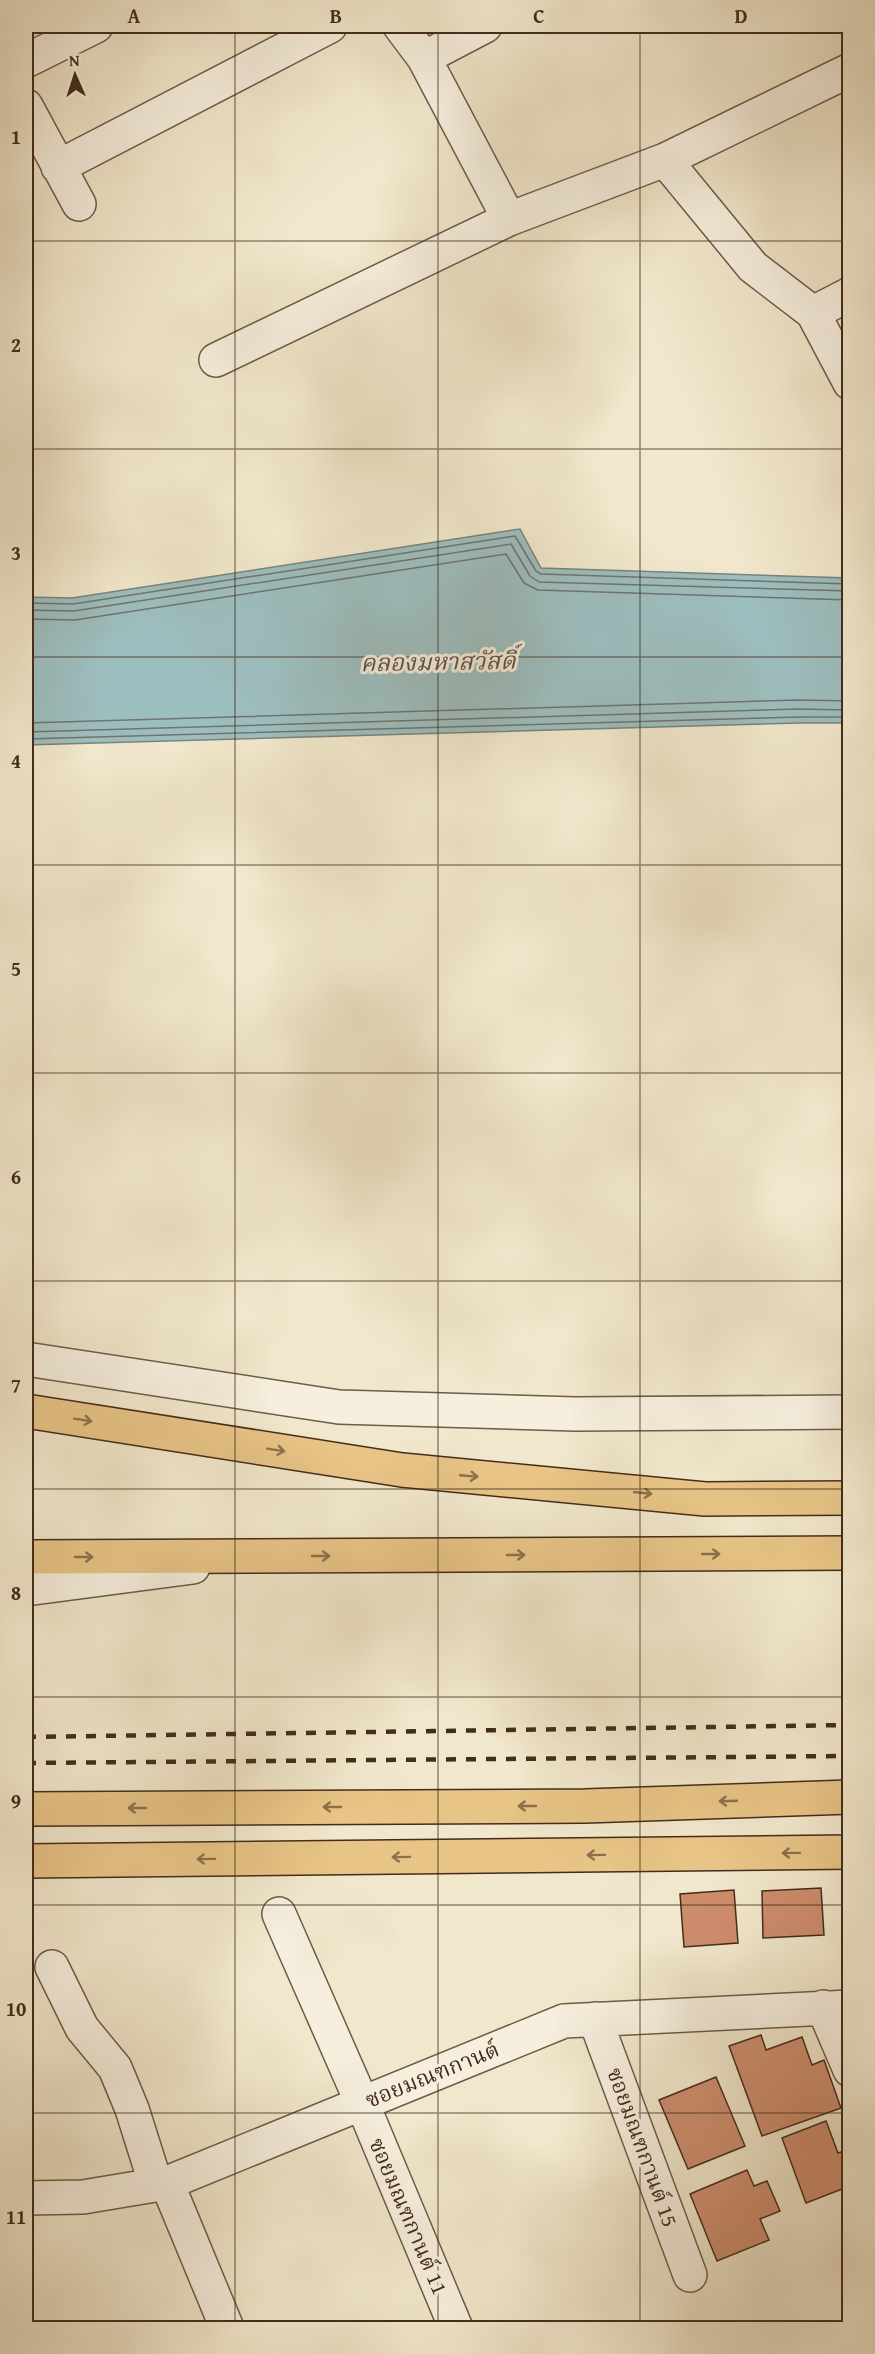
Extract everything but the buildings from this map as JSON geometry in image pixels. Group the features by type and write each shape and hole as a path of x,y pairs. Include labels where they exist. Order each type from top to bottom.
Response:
{"main road":[{"path":"26,1411 402,1470 705,1499 849,1498"},
{"path":"26,1557 849,1553"},
{"path":"26,1809 585,1806 849,1797"},
{"path":"26,1861 849,1852"}],"street":[{"path":"26,61 96,26"},
{"path":"58,167 330,26"},
{"path":"400,26 424,58 509,219"},
{"path":"424,58 485,26"},
{"path":"216,360 509,219 665,160 849,70"},
{"path":"26,106 34,143 58,167 79,204"},
{"path":"665,160 753,267 813,313 849,383"},
{"path":"813,313 849,294"},
{"path":"26,1359 339,1407 575,1414 849,1412"},
{"path":"26,1589 284,1556"},
{"name":"ซอยมณฑกานต์ 11","path":"279,1914 362,2103 456,2328"},
{"path":"52,1967 82,2028 115,2068 161,2184 227,2328"},
{"path":"836,2007 849,2070"},
{"name":"ซอยมณฑกานต์","path":"26,2198 83,2197 161,2184 564,2021 836,2007"},
{"name":"ซอยมณฑกานต์ 15","path":"595,2019 690,2275"}],"water":[{"name":"คลองมหาสวัสดิ์","path":"520,529 541,568 849,578 849,723 26,745 26,597 72,598"}],"railway":[{"path":"26,1737 850,1725"},
{"path":"26,1763 850,1756"}]}
